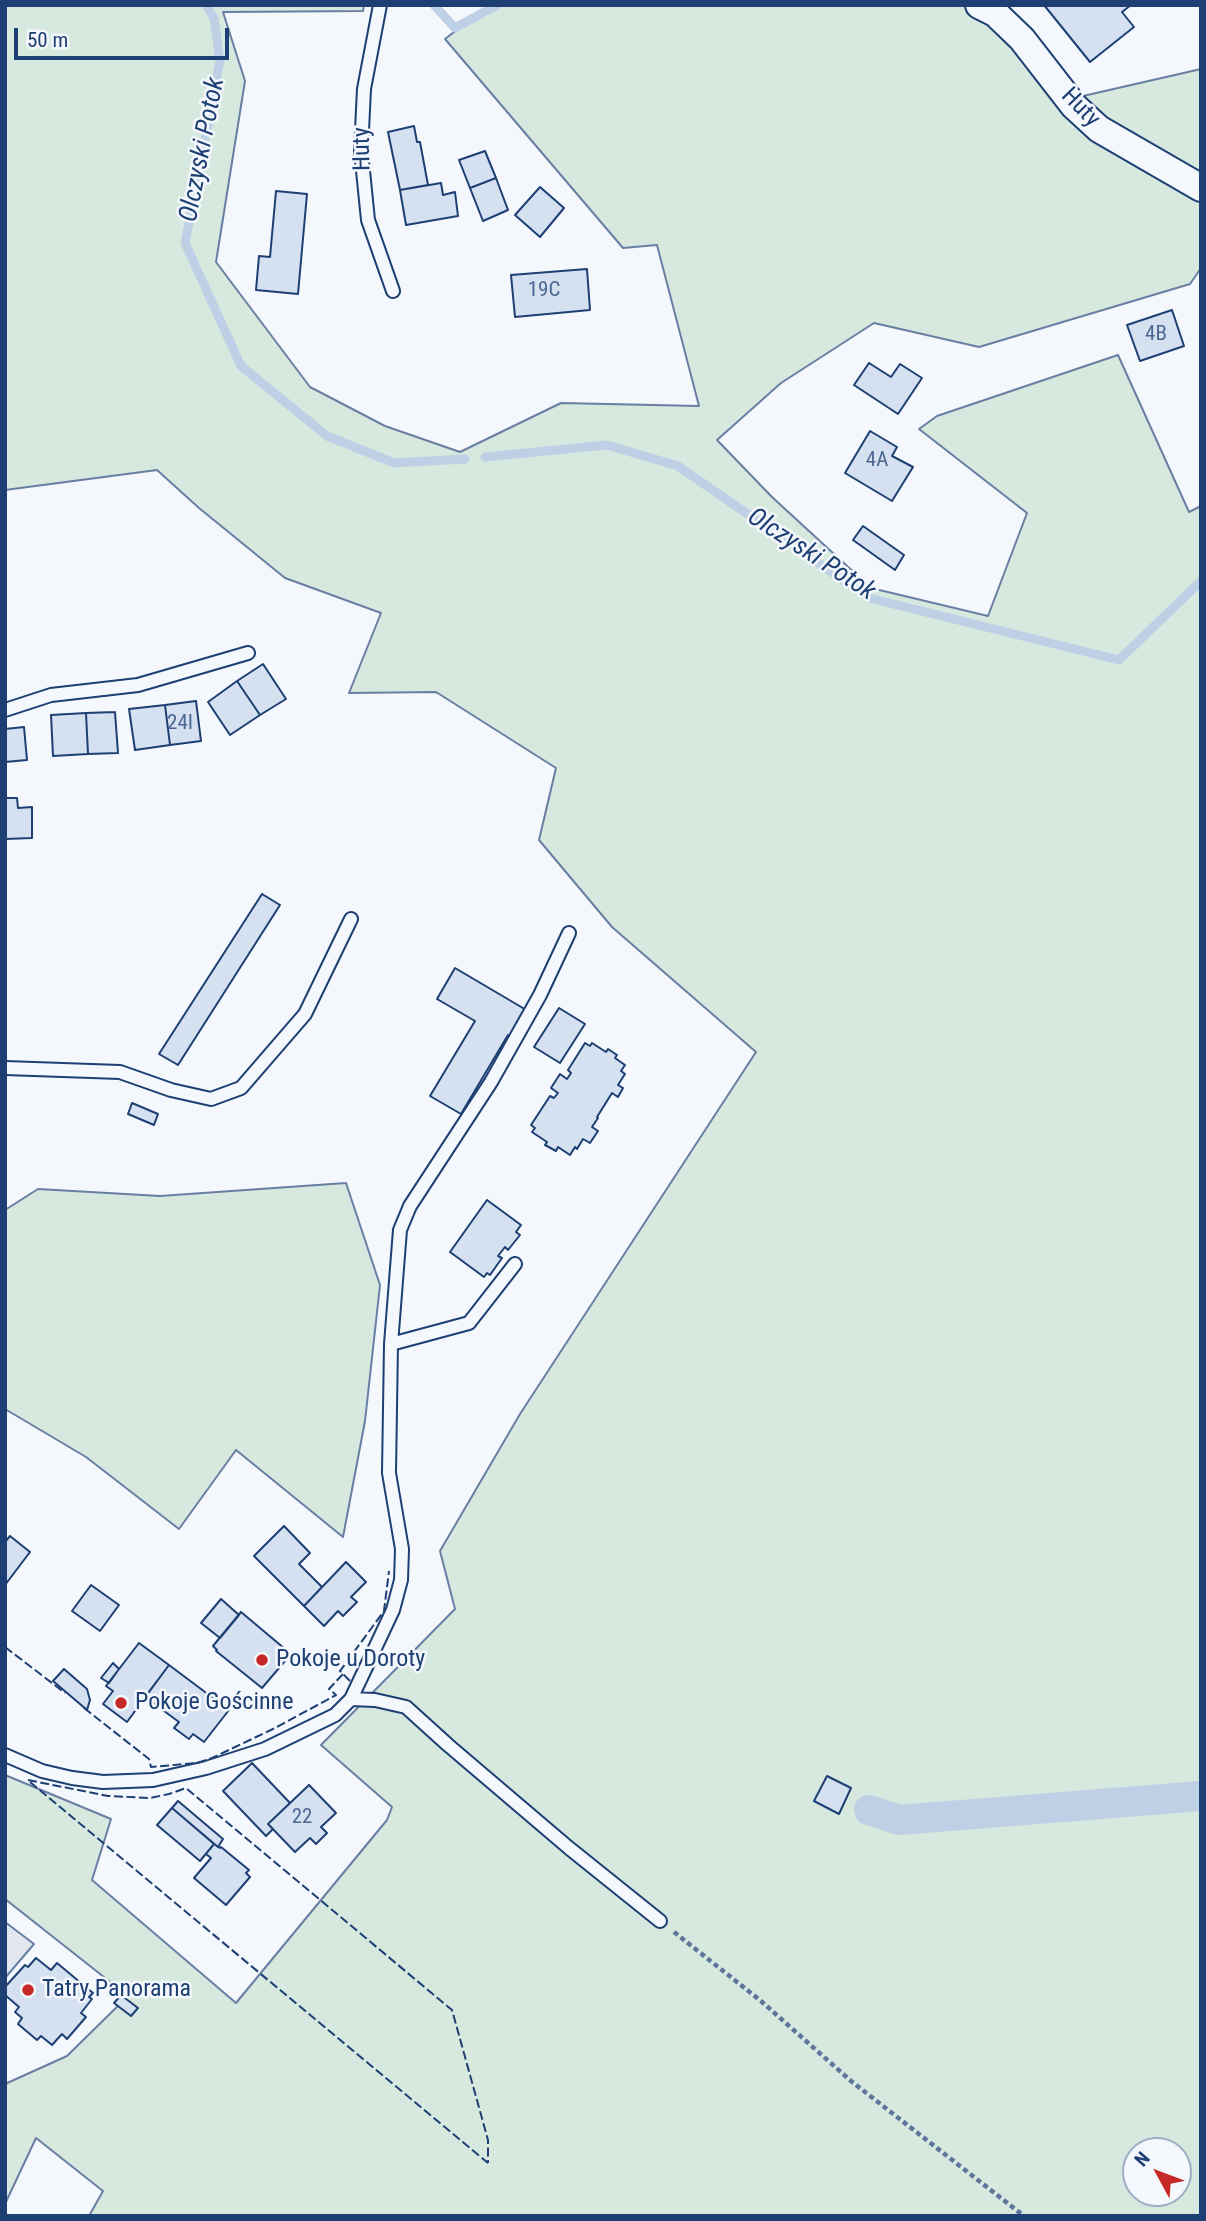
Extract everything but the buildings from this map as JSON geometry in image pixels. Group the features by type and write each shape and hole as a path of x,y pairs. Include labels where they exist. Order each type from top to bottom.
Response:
{"street":[{"name":"Huty","path":"979,5 995,13 1022,38 1074,106 1099,129 1201,188"}],"lane":[{"name":"Huty","path":"380,5 364,89 361,151 368,220 393,291"},
{"path":"5,710 51,695 138,685 248,653"},
{"path":"5,1068 120,1072 171,1090 211,1099 241,1088 306,1014 351,919"},
{"path":"5,1755 42,1771 72,1778 103,1782 153,1780 206,1769 265,1749 335,1715 351,1699 393,1610 401,1580 402,1549 389,1473 391,1343 400,1230 410,1206 491,1082 540,995 569,933"},
{"path":"391,1343 469,1322 515,1264"},
{"path":"351,1699 375,1700 407,1707 569,1848 660,1921"}],"path":[{"path":"660,1921 761,2001 851,2081 1024,2216"}],"shaded area":[{"path":"5,5 364,5 363,11 223,12 245,81 216,262 310,387 385,426 460,452 561,403 699,406 657,245 623,248 445,39 489,5 959,5 967,6 1083,96 1201,69 1201,268 1190,284 979,347 874,323 781,383 717,440 772,497 871,588 988,616 1027,513 919,429 937,416 1118,355 1189,512 1201,506 1201,2216 89,2216 103,2191 36,2138 5,2204 5,2084 67,2056 128,1996 5,1899 5,1775 111,1819 92,1880 236,2003 387,1820 392,1807 321,1745 455,1609 440,1551 520,1414 756,1052 612,927 539,840 556,768 436,692 349,693 381,613 285,578 157,470 5,490"},
{"path":"346,1183 380,1285 365,1421 343,1537 236,1450 179,1529 86,1457 5,1409 5,1210 38,1189 160,1196"},
{"path":"5,1922 34,1944 5,1978"}],"waterway":[{"name":"Olczyski Potok","path":"206,5 214,18 220,61 185,243 241,366 327,436 394,463 465,459"},
{"path":"434,5 455,28 497,5"},
{"name":"Olczyski Potok","path":"485,457 607,445 678,466 869,598 1119,660 1201,581"},
{"path":"869,1810 899,1820 1201,1796"}],"fence":[{"path":"350,1681 340,1671 384,1611 389,1571"},
{"path":"5,1647 65,1693"},
{"path":"84,1708 149,1759 151,1767 197,1763 275,1728 336,1695 329,1689 343,1674"},
{"path":"28,1780 108,1796 150,1798 186,1788 452,2010 488,2140 488,2163"},
{"path":"30,1782 488,2163"}],"place":[{"name":"Pokoje u Doroty","path":"262,1660"},
{"name":"Pokoje Gościnne","path":"121,1703"},
{"name":"Tatry Panorama","path":"28,1990"}]}
